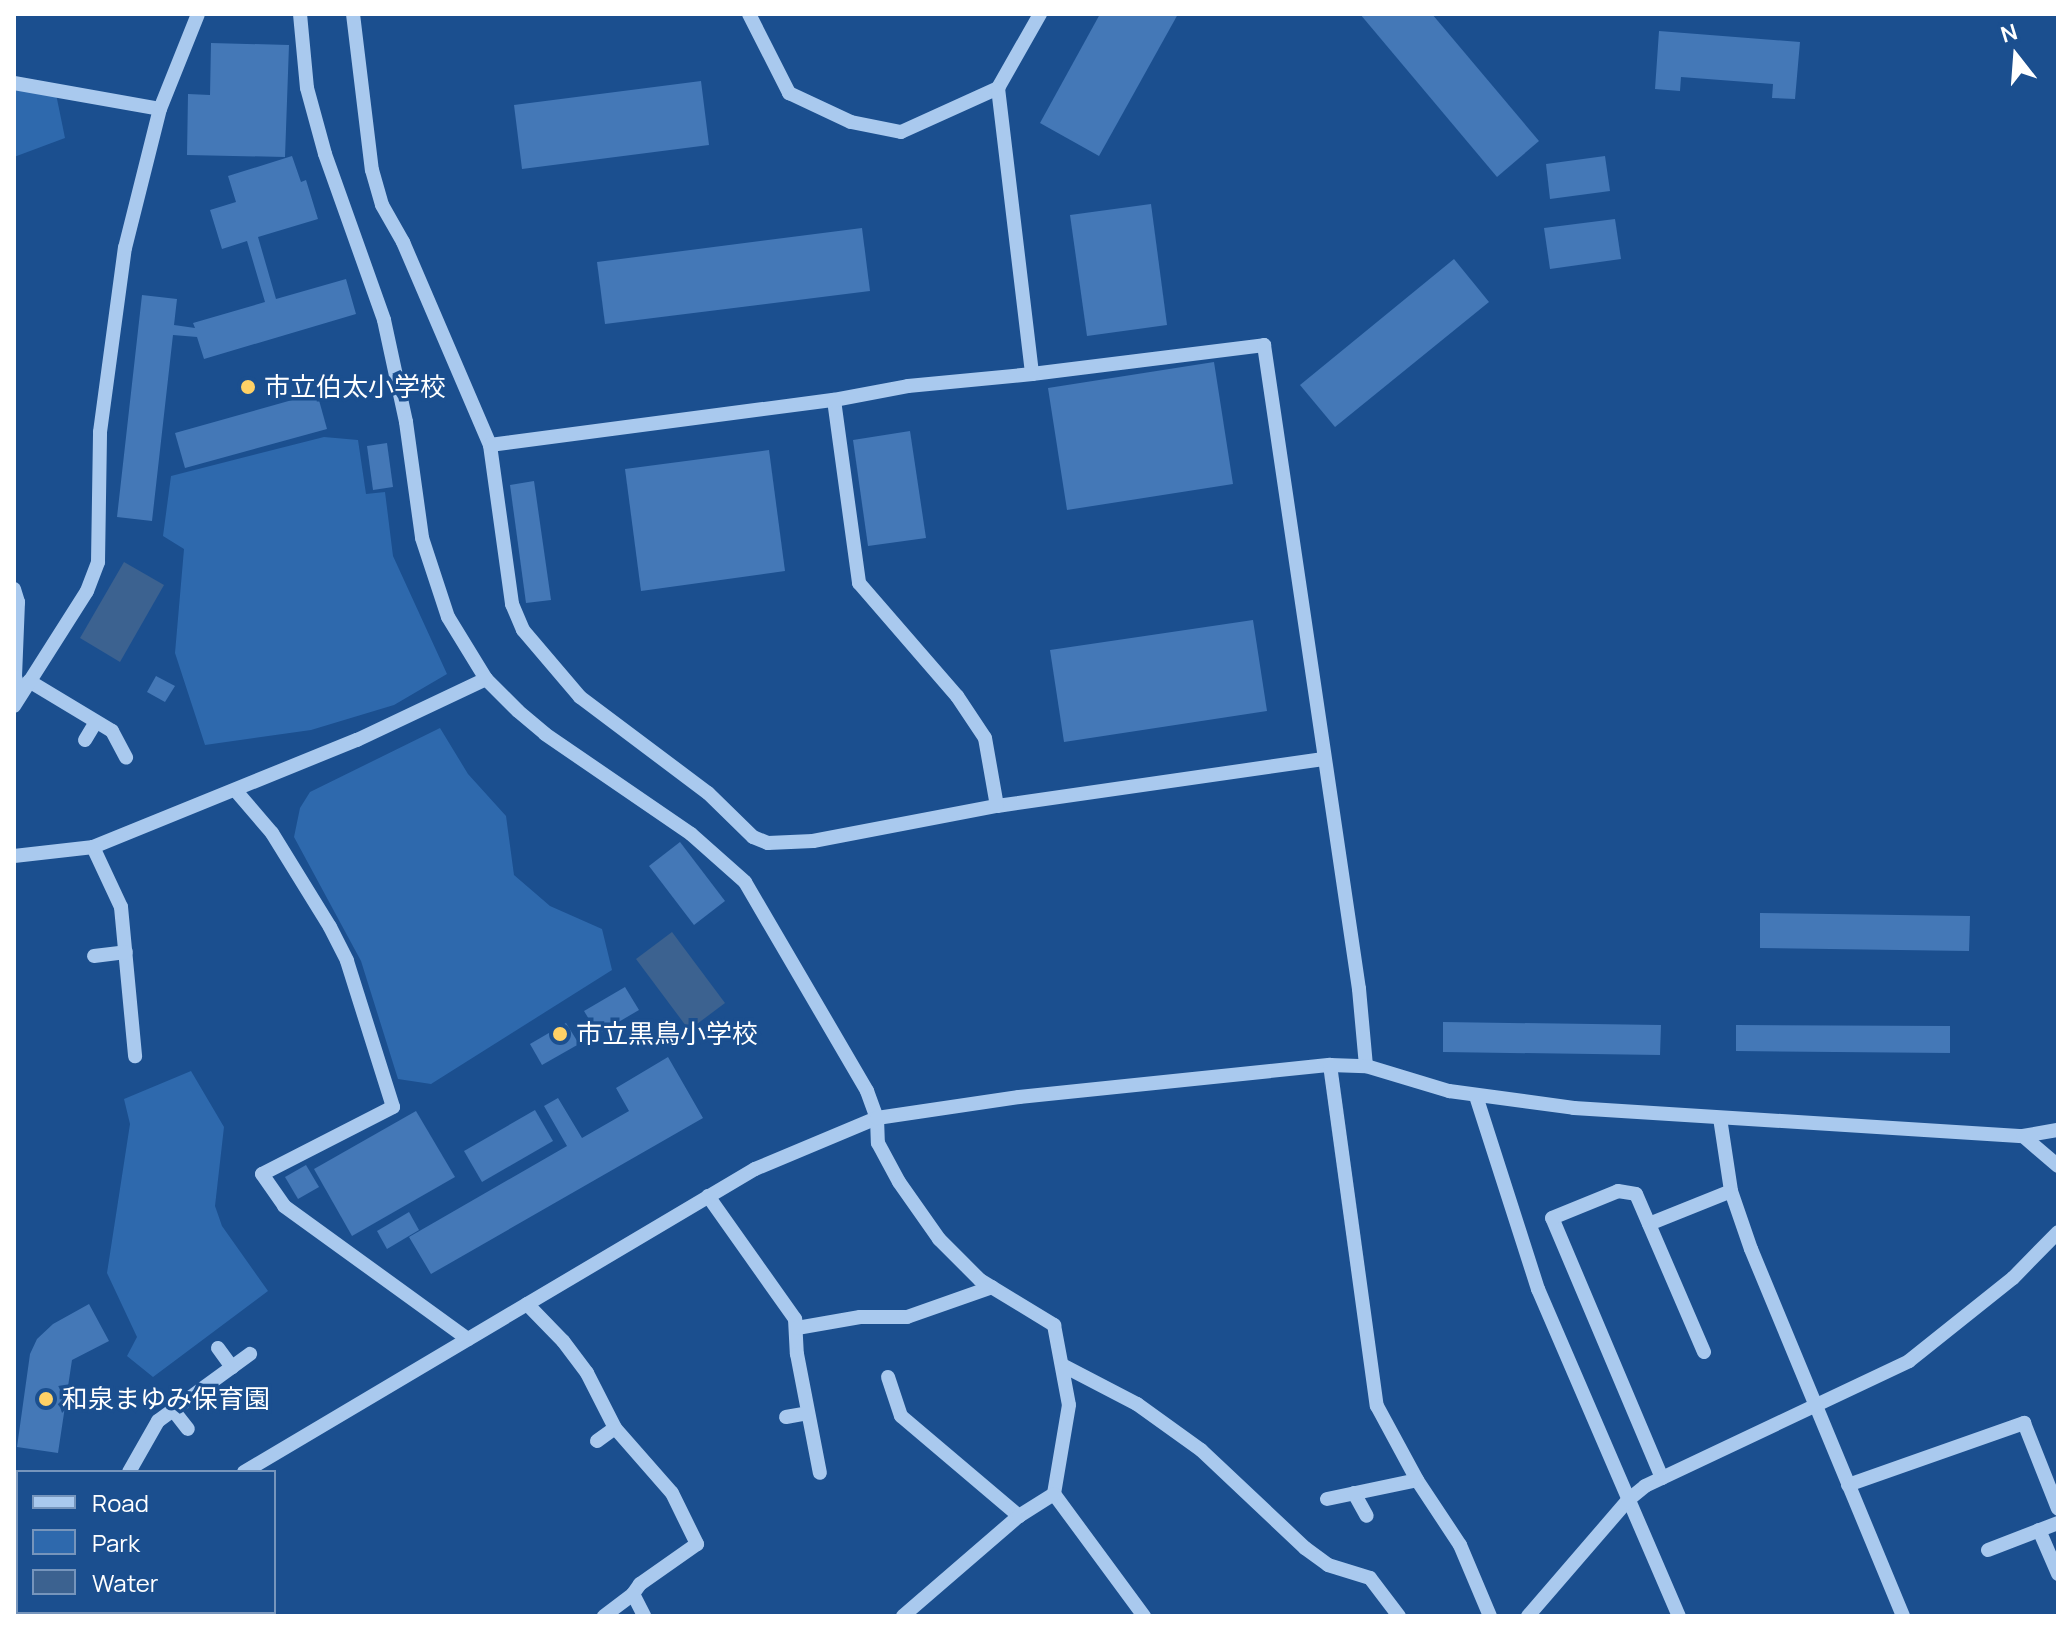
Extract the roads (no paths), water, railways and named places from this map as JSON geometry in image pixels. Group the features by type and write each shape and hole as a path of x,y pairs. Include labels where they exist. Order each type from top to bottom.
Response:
{"street":[{"path":"21,694 87,591 98,562 100,432 125,248 160,109 198,14"},
{"path":"300,14 307,88 368,270 396,371 430,569 448,617 486,679 545,734 691,834 745,882 867,1091 877,1118 878,1143 899,1182 939,1239 980,1280 1054,1325 1069,1405 1054,1494 1144,1616"},
{"path":"353,14 368,148 382,205 403,242 490,445 512,604 523,630 580,697 708,793 753,837 768,843 800,842 997,806 1322,759"},
{"path":"749,14 789,93 851,122 901,132 998,88 1040,14"},
{"path":"14,83 160,109"},
{"path":"998,88 1032,374"},
{"path":"490,445 834,400 908,386 1264,345 1322,759 1359,989 1366,1066"},
{"path":"834,400 859,583 957,696 985,738 997,806"},
{"path":"14,589 18,602 15,677 21,694"},
{"path":"14,856 93,847 357,740 486,679"},
{"path":"21,694 112,731 126,757"},
{"path":"85,740 96,722"},
{"path":"236,791 272,833 330,927 347,961 393,1107 262,1174 284,1206 468,1339"},
{"path":"93,847 121,907 135,1056"},
{"path":"94,956 126,952"},
{"path":"1330,1065 1377,1406 1417,1480 1460,1545 1490,1616"},
{"path":"247,1470 755,1169 877,1118 1019,1097 1330,1065 1366,1066 1476,1096 1574,1108 2023,1136 2058,1130"},
{"path":"1476,1096 1538,1289 1679,1616"},
{"path":"1720,1118 1731,1191 1751,1249 1903,1616"},
{"path":"2023,1136 2058,1166"},
{"path":"1662,1478 1552,1218 1618,1191 1636,1194 1704,1352"},
{"path":"1649,1224 1731,1191"},
{"path":"708,1196 795,1319 797,1354 820,1473"},
{"path":"1528,1616 1628,1500 1662,1478 1909,1361 2013,1278 2058,1232"},
{"path":"797,1328 860,1317 907,1317 992,1287"},
{"path":"527,1304 563,1341 587,1373 615,1428 672,1493 697,1544 640,1584 633,1594 604,1616"},
{"path":"218,1348 232,1367"},
{"path":"130,1470 158,1421 250,1354"},
{"path":"1062,1365 1137,1404 1201,1450 1305,1548 1328,1565 1370,1578 1399,1616"},
{"path":"888,1377 901,1416 1019,1516"},
{"path":"173,1410 188,1429"},
{"path":"786,1417 808,1413"},
{"path":"1848,1485 2024,1423 2058,1509"},
{"path":"597,1441 615,1428"},
{"path":"1327,1499 1417,1480"},
{"path":"1354,1493 1367,1516"},
{"path":"903,1616 1019,1516 1054,1494"},
{"path":"1988,1550 2058,1523"},
{"path":"2039,1530 2058,1574"},
{"path":"633,1594 644,1616"}],"water":[{"path":"124,562 164,585 120,662 80,638"},
{"path":"672,932 725,1003 689,1030 636,959"}],"place":[{"name":"市立伯太小学校","path":"248,387"},
{"name":"市立黒鳥小学校","path":"560,1034"},
{"name":"和泉まゆみ保育園","path":"46,1399"}]}
